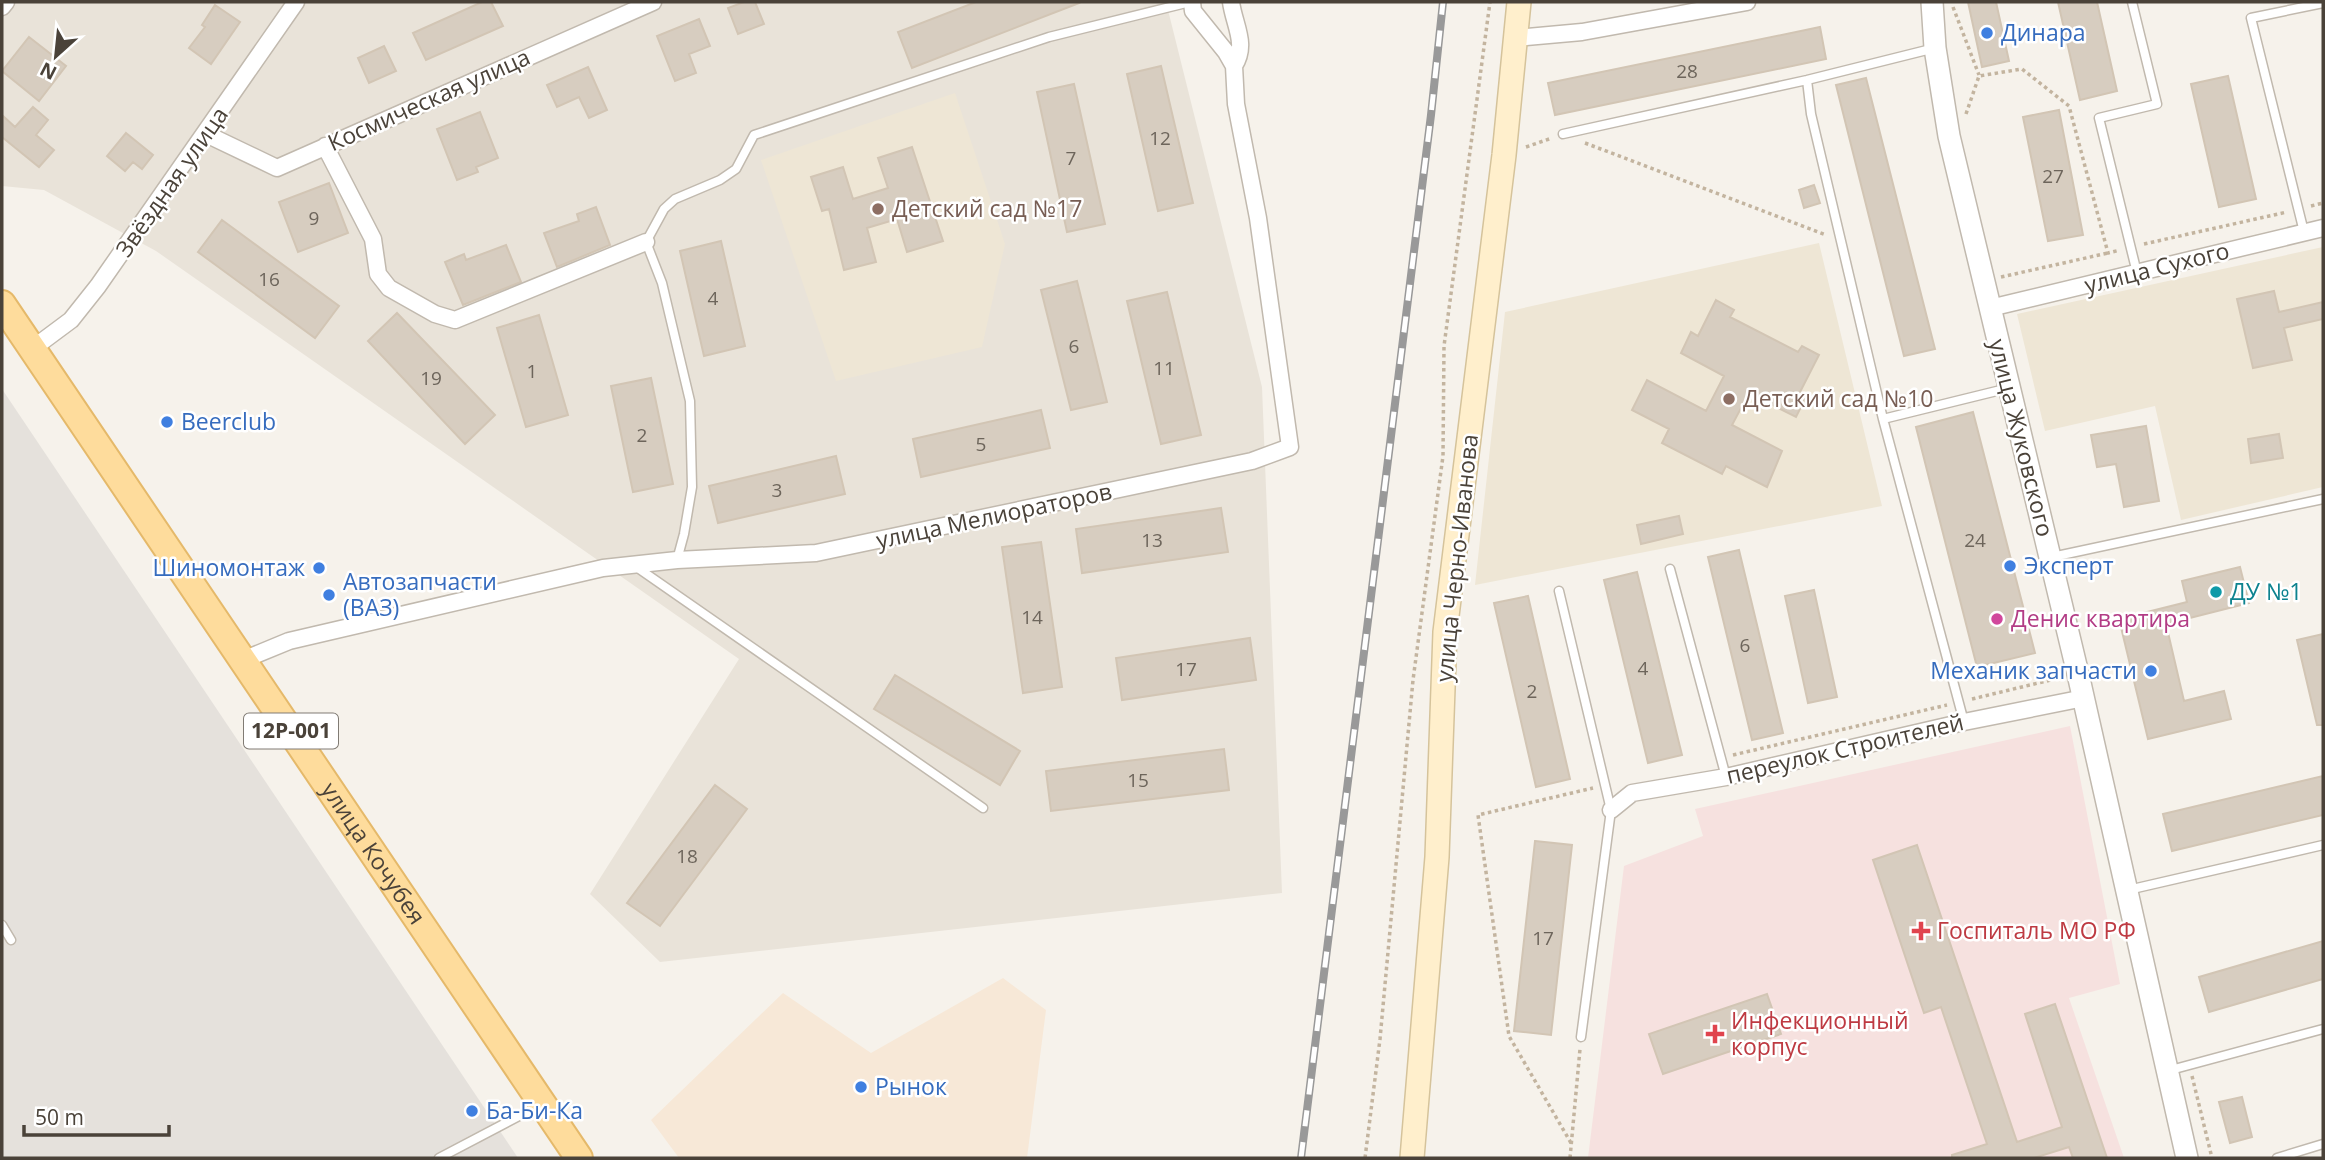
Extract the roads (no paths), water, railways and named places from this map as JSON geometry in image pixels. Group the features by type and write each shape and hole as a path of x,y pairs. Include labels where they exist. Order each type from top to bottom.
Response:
{"main road":[{"name":"улица Черно-Иванова","path":"1412,1158 1437,857 1445,632 1504,155 1519,2"},
{"name":"улица Кочубея","path":"2,304 579,1158"}],"street":[{"path":"2,7 6,2"},
{"name":"Звёздная улица","path":"32,348 71,320 106,275 296,2"},
{"name":"Космическая улица","path":"206,134 276,168 653,2"},
{"path":"1191,2 1193,11 1234,66 1240,56 1241,42 1231,2"},
{"path":"1516,38 1582,32 1687,7 1747,2"},
{"name":"улица Жуковского","path":"1932,2 1935,48 1949,136 2084,698 2187,1158"},
{"name":"улица Мелиораторов","path":"243,660 289,641 537,581 631,563 816,553 1252,461 1290,447 1258,218 1236,104 1234,66"},
{"path":"325,146 373,239 378,274 383,281 405,298 435,314 455,320 646,242"},
{"name":"улица Сухого","path":"1990,308 2323,228"},
{"name":"переулок Строителей","path":"1611,810 1632,793 1726,777 1964,722 2084,698"}],"lane":[{"path":"677,560 692,486 690,401 662,283 646,242 663,209 675,199 720,180 736,169 754,135 1049,37 1191,2"},
{"path":"2132,2 2157,104 2099,118 2137,273"},
{"path":"2304,232 2251,18 2323,4"},
{"path":"1563,134 1935,48"},
{"path":"1807,79 1811,114 1883,419 1964,722"},
{"path":"1883,419 2009,388"},
{"path":"2050,558 2323,499"},
{"path":"631,563 983,808"},
{"path":"1670,569 1726,777"},
{"path":"1559,591 1611,810 1581,1037"},
{"path":"2127,890 2323,845"},
{"path":"2,925 11,940"},
{"path":"2167,1071 2323,1029"},
{"path":"439,1158 543,1104"},
{"path":"2277,1158 2323,1144"}],"railway":[{"path":"1301,1158 1443,2"}],"place":[{"name":"Динара","path":"1987,33"},
{"name":"Детский сад №17","path":"878,209"},
{"name":"Детский сад №10","path":"1729,399"},
{"name":"Beerclub","path":"167,422"},
{"name":"Эксперт","path":"2010,566"},
{"name":"Шиномонтаж","path":"319,568"},
{"name":"ДУ №1","path":"2216,592"},
{"name":"Автозапчасти (ВАЗ)","path":"329,595"},
{"name":"Денис квартира","path":"1997,619"},
{"name":"Механик запчасти","path":"2151,671"},
{"name":"Госпиталь МО РФ","path":"1921,931"},
{"name":"Инфекционный корпус","path":"1715,1034"},
{"name":"Рынок","path":"861,1087"},
{"name":"Ба-Би-Ка","path":"472,1111"}]}
